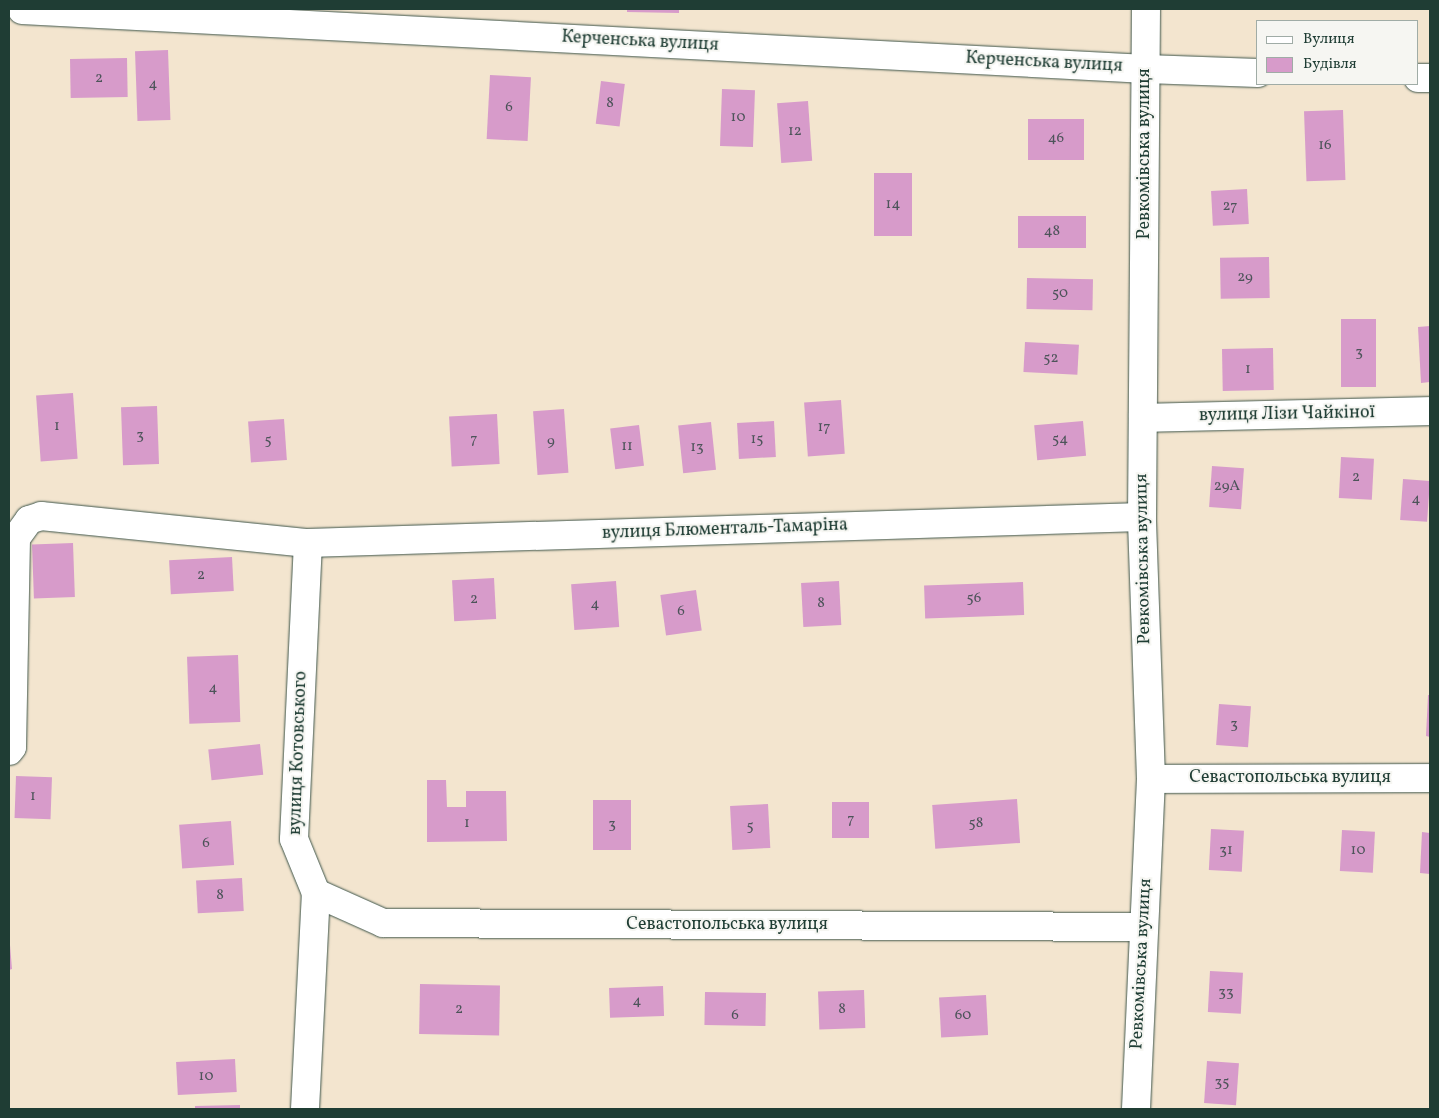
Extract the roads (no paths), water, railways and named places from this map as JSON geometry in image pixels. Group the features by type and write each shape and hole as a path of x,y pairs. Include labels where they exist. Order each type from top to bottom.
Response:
{"street":[{"name":"Ревкомівська вулиця","path":"1136,1109 1151,779 1142,517 1146,9"},
{"name":"Керченська вулиця","path":"22,10 1146,69 1256,72"},
{"name":"вулиця Лізи Чайкіної","path":"1143,418 1430,411"},
{"name":"вулиця Блюменталь-Тамаріна","path":"9,751 12,747 16,538 29,520 41,516 308,543 1142,517"},
{"name":"вулиця Котовського","path":"305,1109 316,893 294,839 308,543"},
{"name":"Севастопольська вулиця","path":"1151,779 1430,778"},
{"name":"Севастопольська вулиця","path":"316,893 383,923 1144,928"}]}
